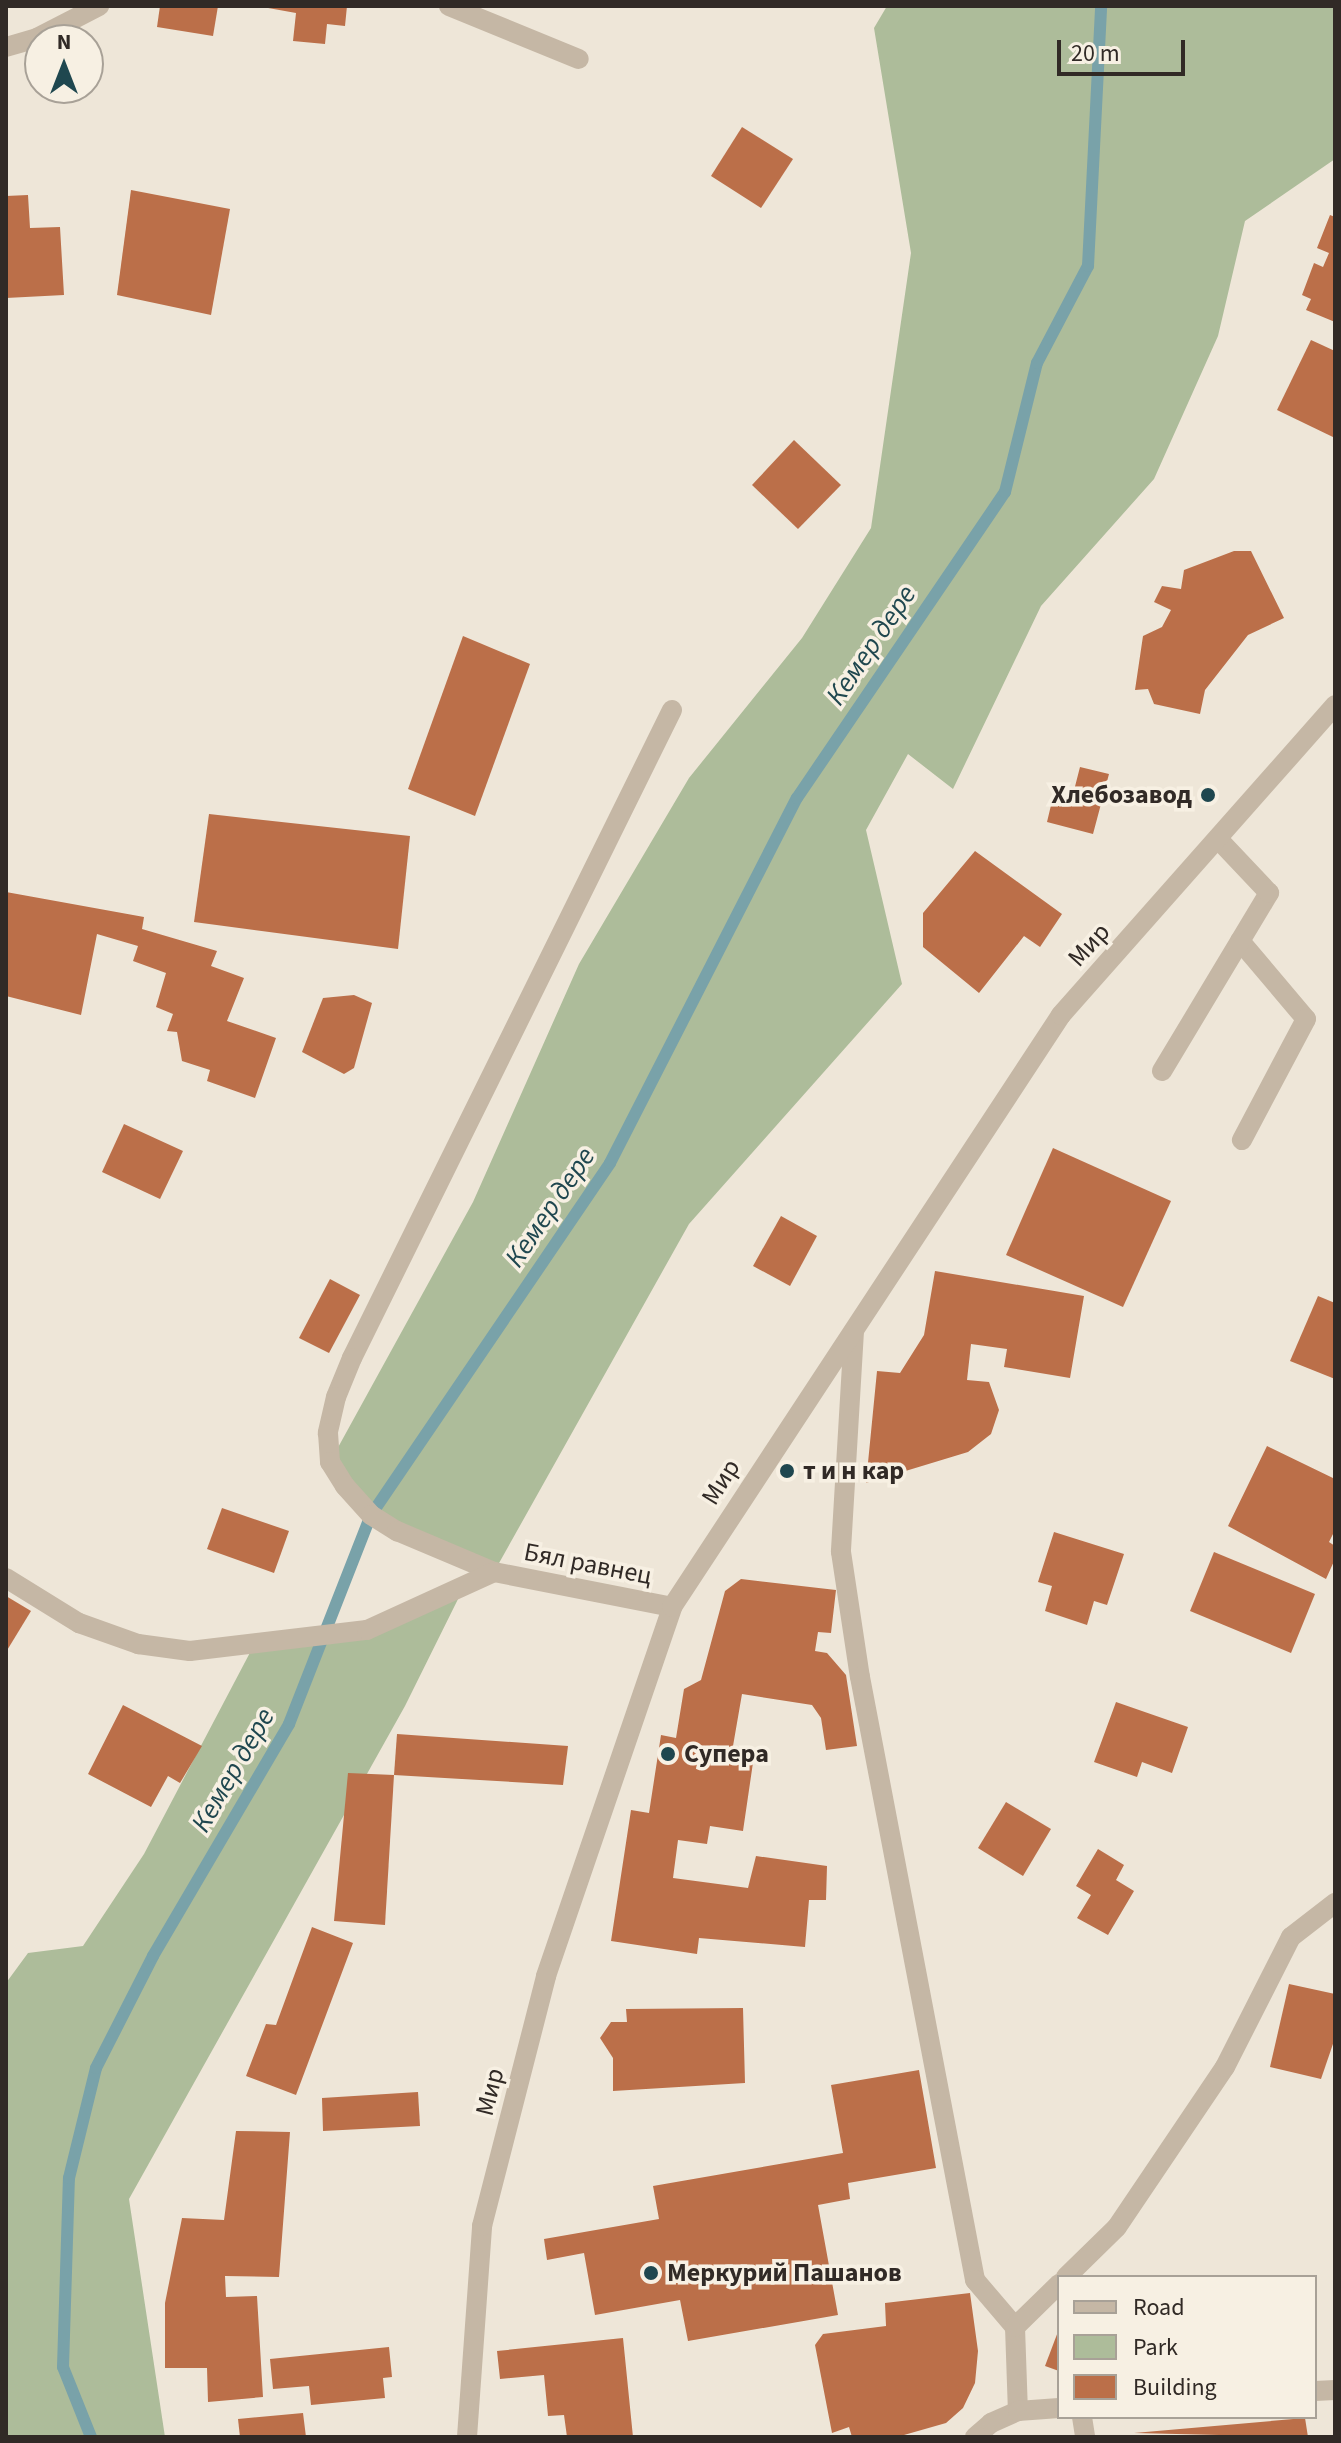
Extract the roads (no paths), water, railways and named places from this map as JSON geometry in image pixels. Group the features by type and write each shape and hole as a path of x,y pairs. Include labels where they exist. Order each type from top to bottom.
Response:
{"street":[{"path":"6,47 37,38 99,6"},
{"path":"449,6 579,59"},
{"name":"Мир","path":"467,2437 482,2226 546,1976 672,1607 1061,1015 1335,705"},
{"name":"Бял равнец","path":"672,710 341,1384 328,1433 330,1462 345,1486 371,1515 397,1531 494,1572 672,1607"},
{"path":"1162,1071 1269,893 1218,839"},
{"path":"1240,941 1306,1019 1242,1140"},
{"path":"854,1331 841,1552 860,1677 975,2280 1015,2327 1018,2411"},
{"name":"Бял равнец","path":"6,1578 79,1623 138,1644 190,1651 270,1644 367,1630 494,1572"},
{"path":"1068,2275 1117,2227 1225,2067 1291,1937 1335,1903"},
{"path":"1015,2327 1057,2286"},
{"path":"975,2437 991,2423 1018,2411 1057,2408"}],"waterway":[{"name":"Кемер дере","path":"91,2437 63,2367 69,2178 96,2068 153,1956 289,1724 371,1515 610,1163 797,798 1005,492 1037,363 1088,266 1101,6"}],"place":[{"name":"Хлебозавод","path":"1208,795"},
{"name":"т и н кар","path":"787,1471"},
{"name":"Супера","path":"668,1754"},
{"name":"Меркурий Пашанов","path":"651,2273"}]}
